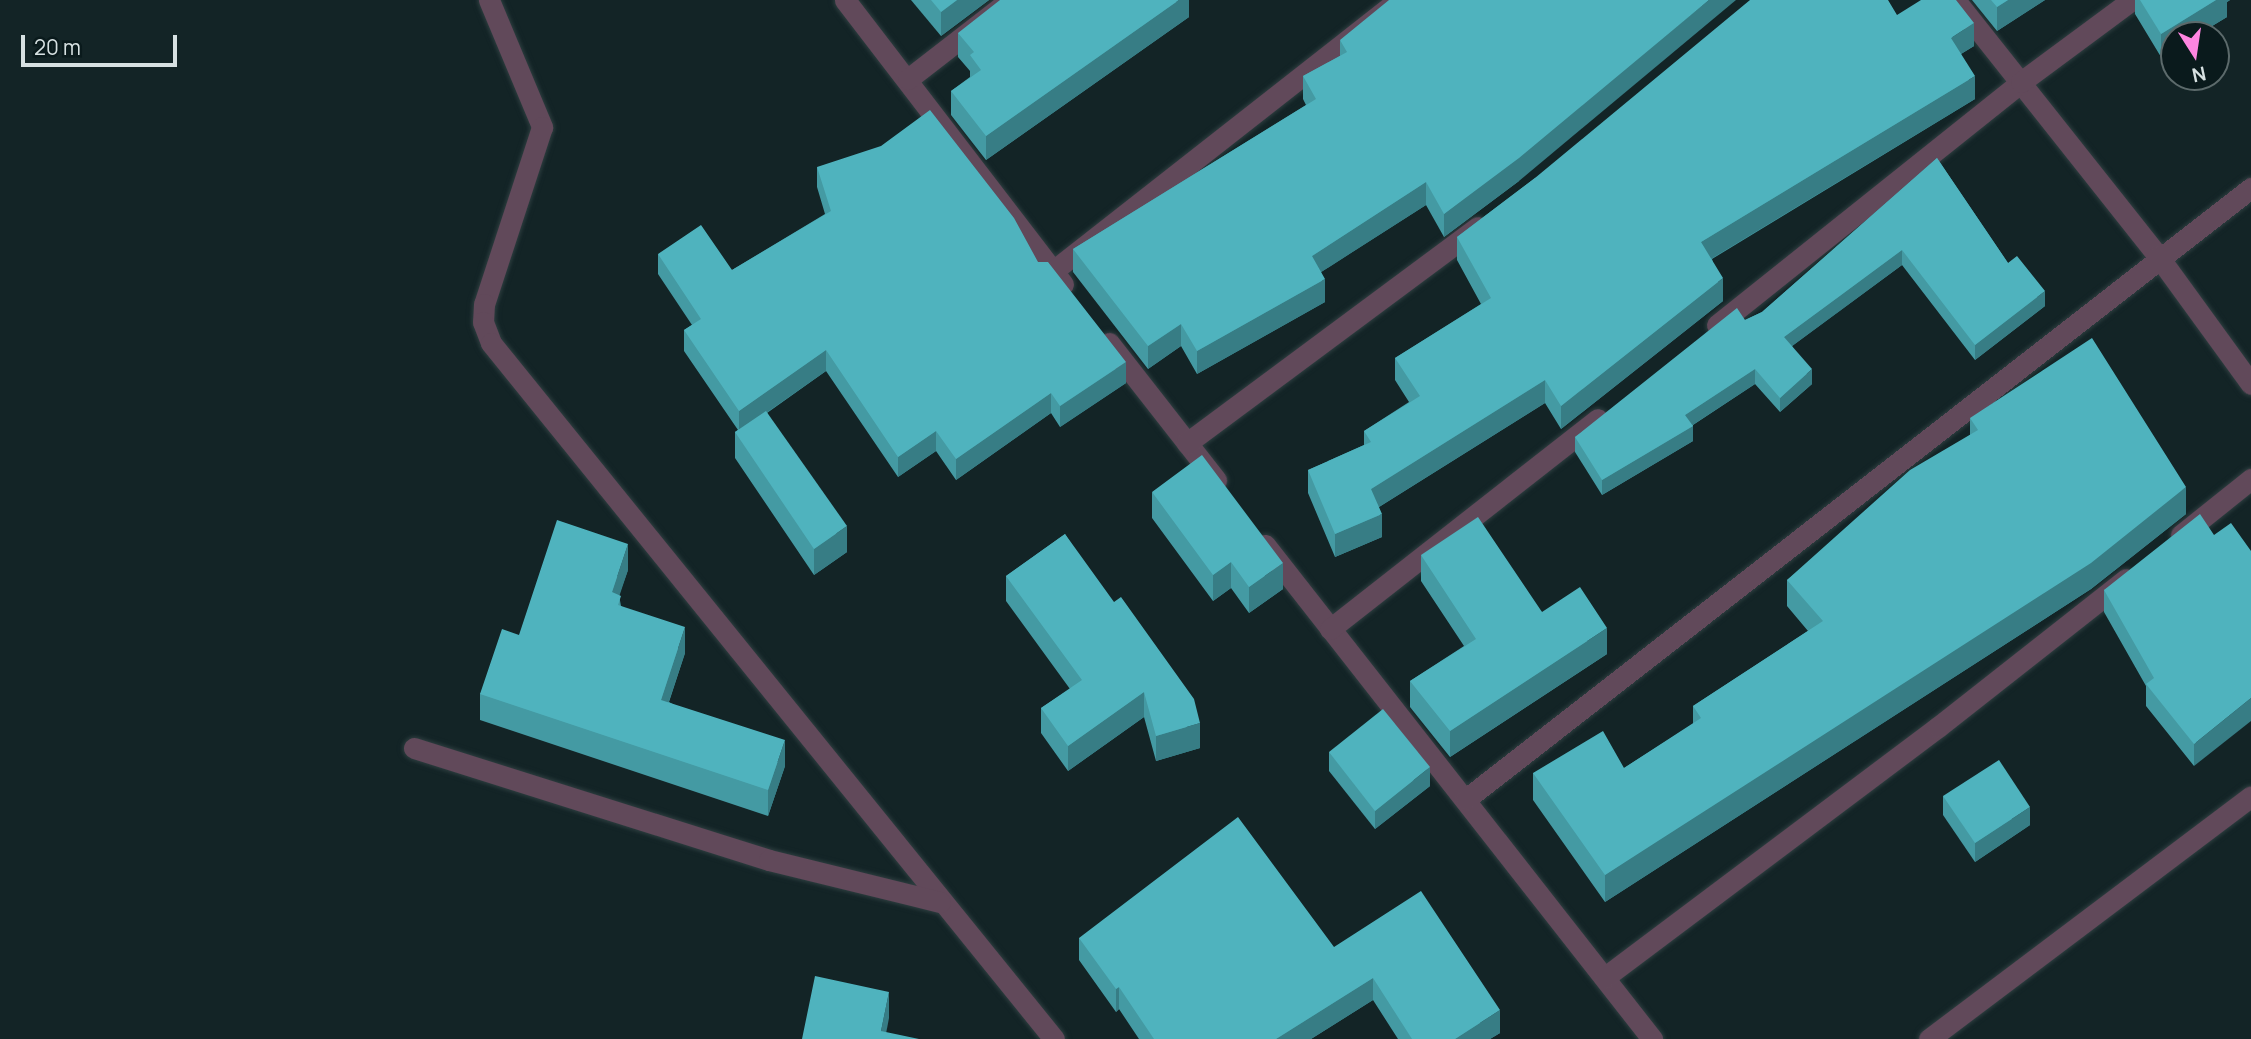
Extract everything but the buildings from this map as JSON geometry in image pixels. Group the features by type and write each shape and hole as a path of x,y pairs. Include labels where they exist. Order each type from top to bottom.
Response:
{"street":[{"path":"489,0 542,127 484,304 482,322 491,343 940,902 1054,1039"},
{"path":"845,0 1078,303"},
{"path":"908,79 1010,0"},
{"path":"1053,271 1399,0"},
{"path":"1955,0 2158,256 2251,384"},
{"path":"1698,340 2021,82 2132,0"},
{"path":"1466,799 1800,543 2158,256 2251,188"},
{"path":"1187,443 1494,216"},
{"path":"1095,325 1229,498"},
{"path":"1330,629 1611,409"},
{"path":"2165,548 2251,479"},
{"path":"1254,531 1652,1039"},
{"path":"1605,977 1938,727 2143,565"},
{"path":"414,748 769,860 940,902"},
{"path":"1929,1039 2251,796"}]}
